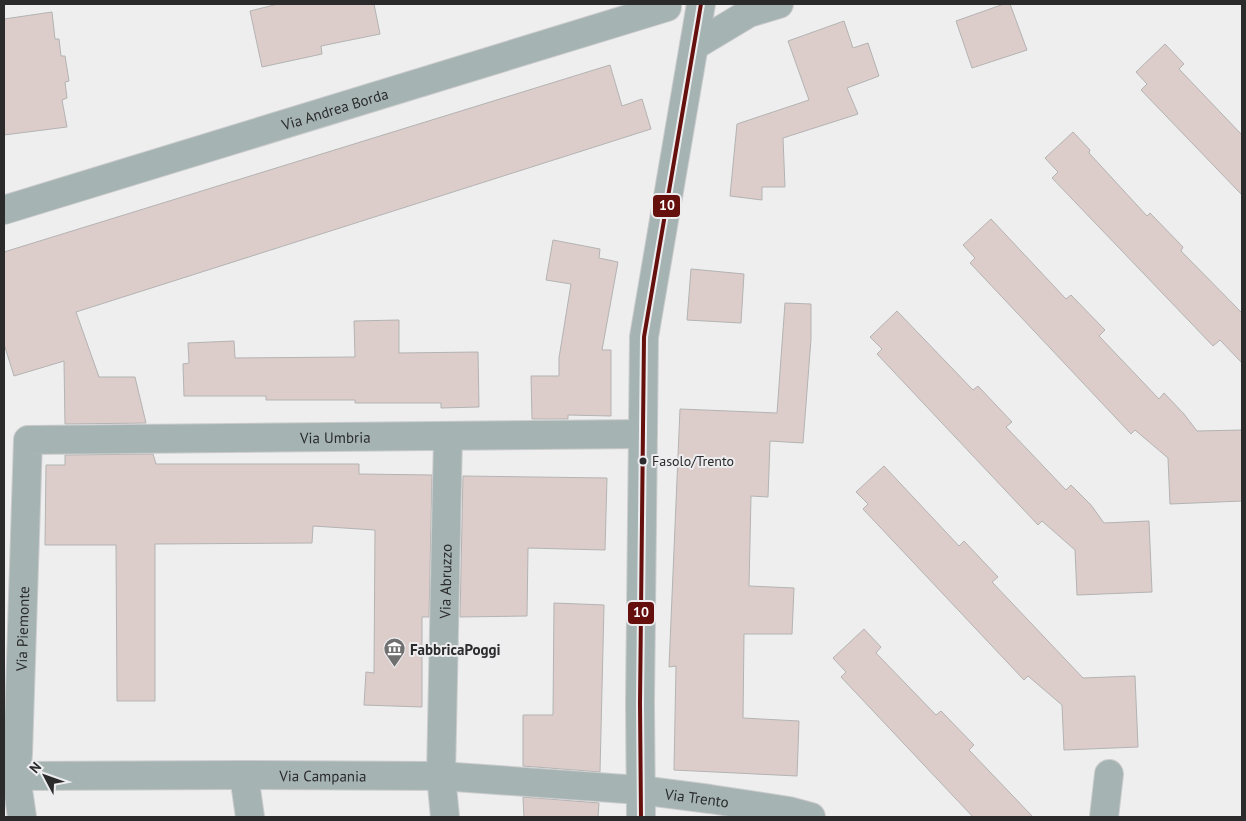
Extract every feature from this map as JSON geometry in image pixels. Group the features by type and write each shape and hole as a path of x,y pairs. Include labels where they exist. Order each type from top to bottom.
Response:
{"street":[{"path":"641,817 640,683 644,337 701,4"},
{"path":"694,46 749,13 779,4"},
{"name":"Via Andrea Borda","path":"4,210 667,7"},
{"name":"Via Umbria","path":"28,440 643,434"},
{"name":"Via Abruzzo","path":"445,817 441,776 448,436"},
{"name":"Via Piemonte","path":"22,817 10,775 18,754 28,440"},
{"path":"1104,817 1109,774"},
{"name":"Via Campania","path":"10,775 441,776 640,790"},
{"path":"244,775 250,817"},
{"name":"Via Trento","path":"640,790 710,798 789,811 811,817"}],"building":[{"path":"278,4 374,4 380,34 321,46 322,54 262,67 250,11"},
{"path":"1004,4 1010,4 1027,50 972,68 956,21"},
{"path":"52,12 55,39 59,39 61,56 65,56 69,81 65,82 67,98 62,100 67,127 4,135 4,19"},
{"path":"844,21 853,48 868,43 879,76 847,88 858,114 783,138 785,187 762,187 762,200 730,196 737,124 809,100 788,41"},
{"path":"1165,44 1184,64 1179,69 1242,135 1242,195 1141,90 1147,84 1136,72"},
{"path":"610,65 622,106 642,99 651,129 76,312 99,377 135,377 146,423 65,424 64,361 14,376 4,344 4,252"},
{"path":"1073,132 1090,150 1089,153 1147,216 1150,213 1183,247 1181,251 1242,313 1242,363 1220,340 1213,346 1052,178 1058,172 1045,158"},
{"path":"991,219 1066,299 1071,295 1105,330 1099,336 1159,399 1164,393 1197,431 1242,430 1242,501 1170,504 1168,458 1135,430 1131,434 970,263 975,258 963,245"},
{"path":"553,240 600,249 599,258 618,262 602,350 611,350 611,416 568,415 568,419 532,419 531,376 559,376 559,358 571,284 546,280"},
{"path":"691,269 744,274 741,323 687,320"},
{"path":"785,303 811,304 811,339 803,443 770,441 768,497 751,496 749,586 794,588 792,634 744,634 743,718 799,721 797,776 674,770 676,666 669,667 680,409 777,413"},
{"path":"897,311 973,390 978,386 1012,422 1006,427 1066,490 1071,485 1091,505 1104,523 1149,521 1152,592 1077,595 1075,550 1042,521 1038,525 877,354 882,349 870,337"},
{"path":"399,320 399,353 478,352 479,407 441,408 441,403 355,403 355,400 266,400 266,396 184,396 183,364 189,363 188,343 234,341 235,358 355,357 354,321"},
{"path":"153,454 156,464 359,464 359,474 432,475 429,617 422,617 422,707 364,705 366,672 374,673 375,530 313,526 312,543 155,544 155,701 117,701 116,545 45,545 46,465 65,465 65,455"},
{"path":"884,466 959,546 964,541 998,577 992,582 1083,678 1135,676 1138,747 1064,750 1062,705 1028,676 1024,680 863,509 868,504 856,492"},
{"path":"463,476 607,478 605,550 528,548 527,616 460,617"},
{"path":"554,603 604,605 600,772 523,766 523,715 553,715"},
{"path":"864,629 881,647 876,653 936,715 941,711 974,745 969,750 1033,817 973,817 841,677 846,672 833,658"},
{"path":"523,797 599,803 598,817 524,817"}],"transit line":[{"name":"10","path":"641,817 640,703 644,337 701,4"}],"place":[{"name":"Fasolo/Trento","path":"643,461"},
{"name":"FabbricaPoggi","path":"394,668"}]}
